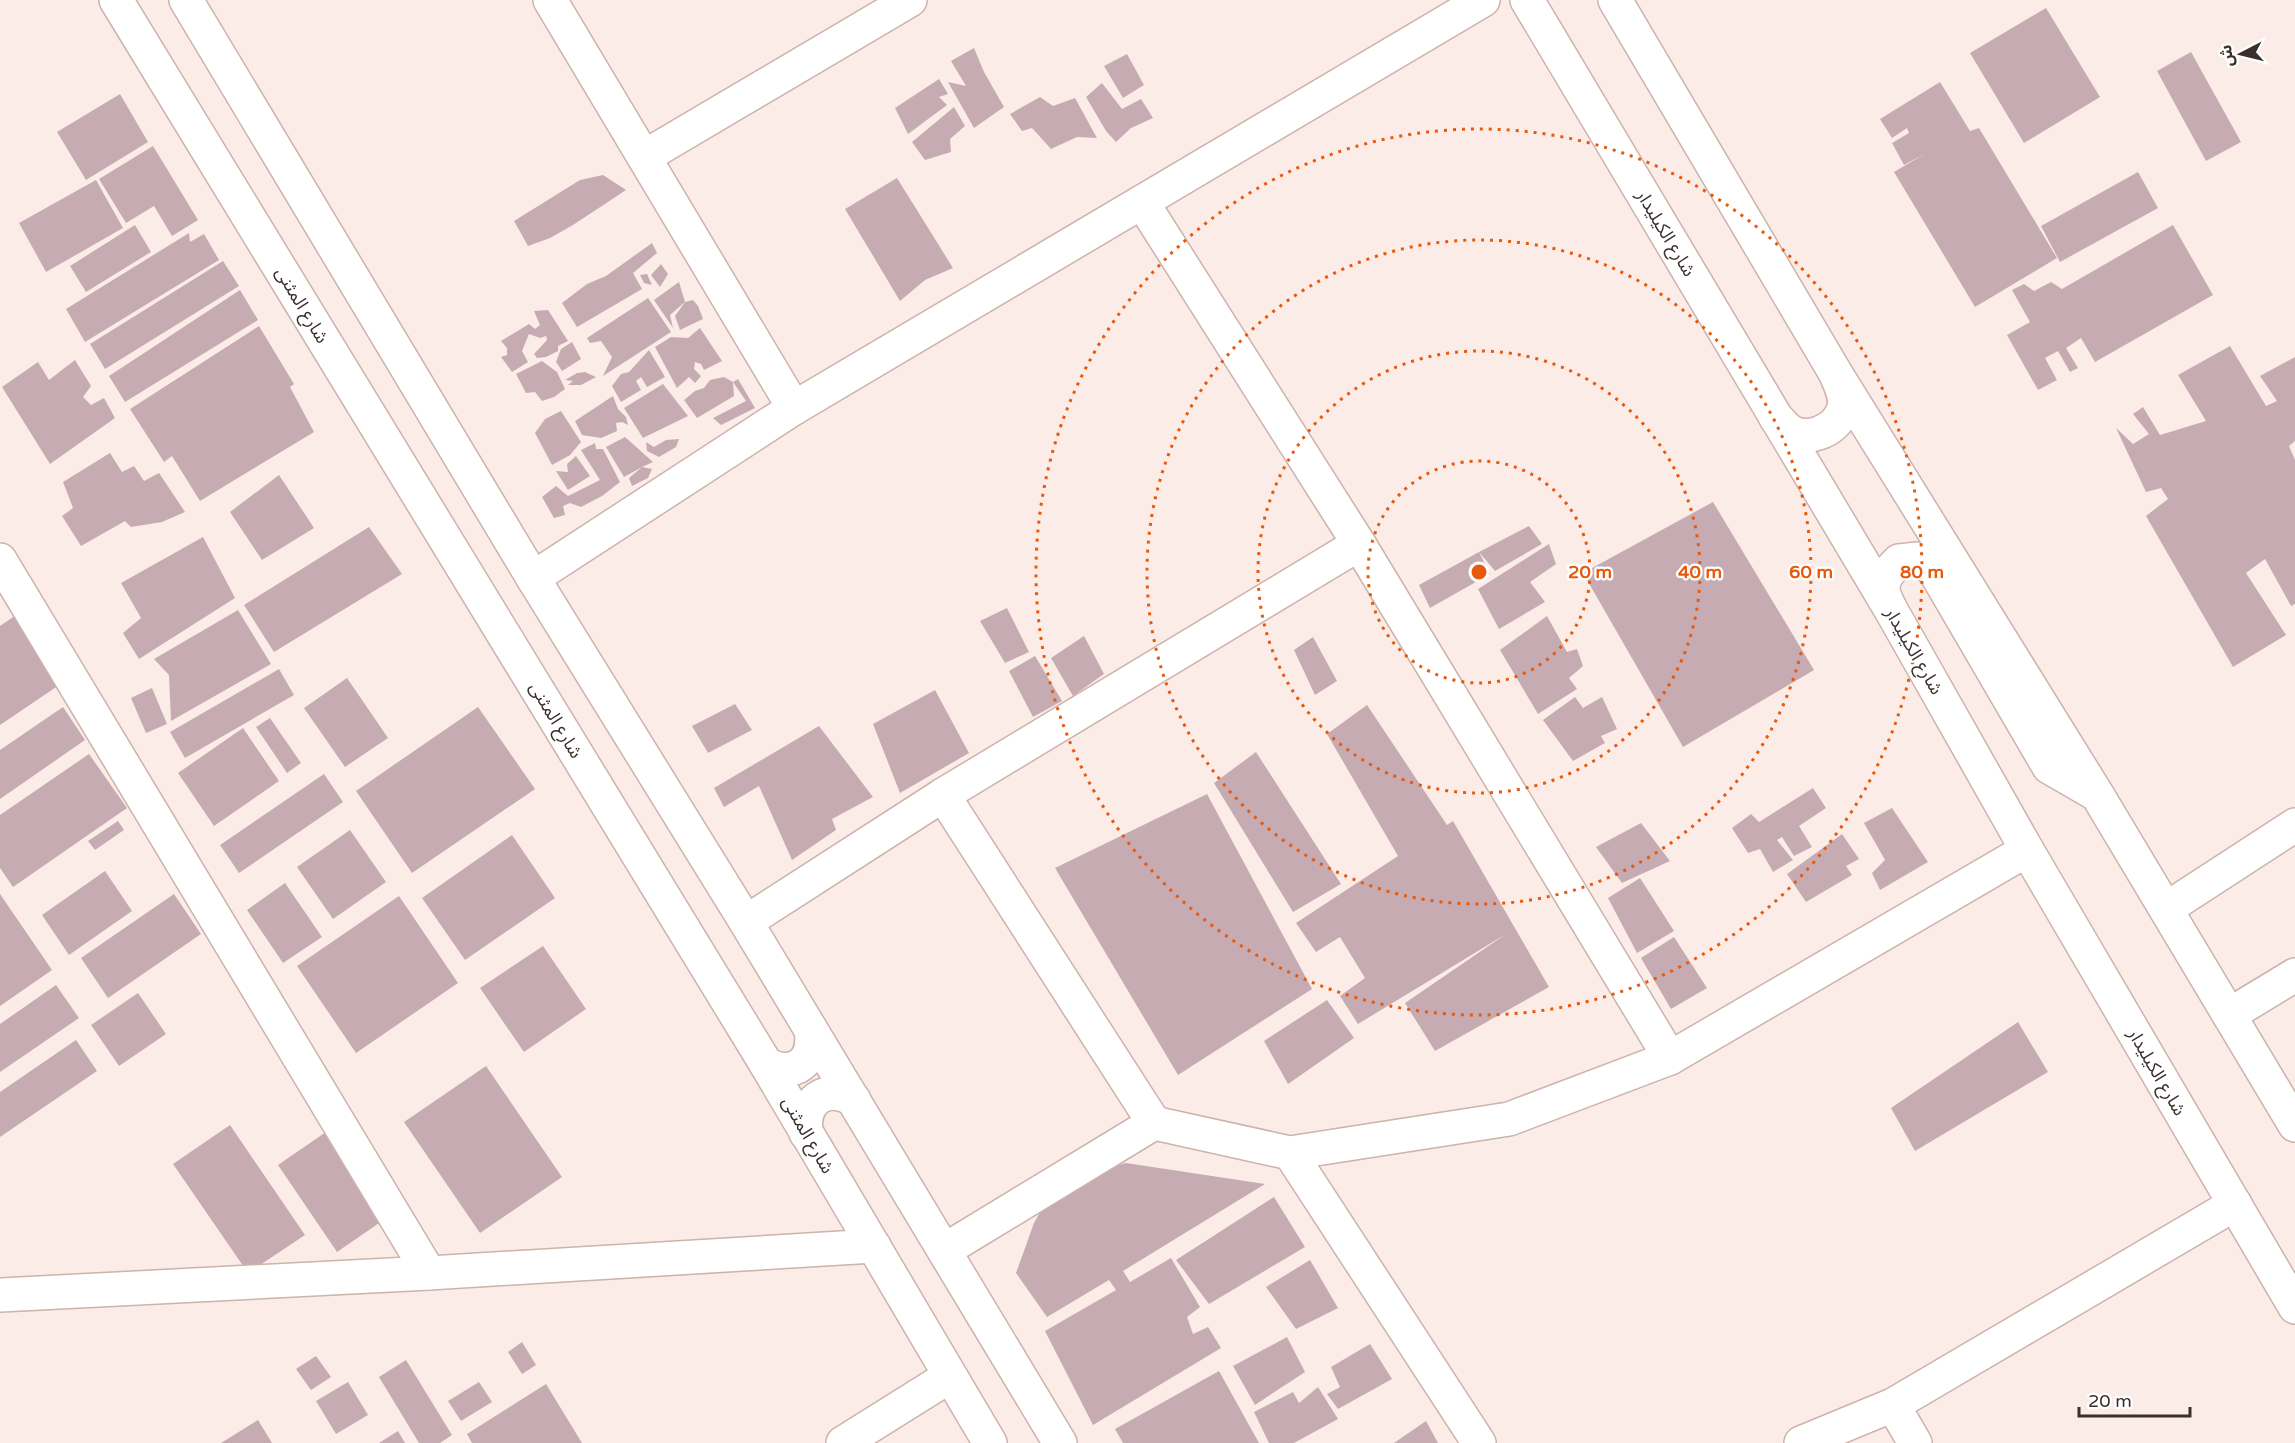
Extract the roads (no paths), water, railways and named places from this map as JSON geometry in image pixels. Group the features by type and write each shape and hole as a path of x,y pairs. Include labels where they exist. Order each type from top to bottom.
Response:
{"street":[{"name":"شارع المثنى","path":"116,0 766,1064 990,1443"},
{"path":"186,0 533,578 746,922 1060,1443"},
{"path":"550,0 794,408"},
{"path":"644,157 910,0"},
{"path":"533,578 794,408 1483,0"},
{"name":"شارع الكيليدار","path":"1527,0 1891,610 2027,850 2295,1307"},
{"path":"1615,0 1836,374 2098,795 2295,1125"},
{"path":"1142,202 1359,544 1670,1058"},
{"path":"1776,418 1791,432 1811,436 1830,428 1842,412 1844,392 1836,374"},
{"path":"746,922 943,795 1359,544"},
{"path":"0,560 429,1273"},
{"path":"1891,610 1882,593 1885,574 1899,561 1918,560 1934,570 2049,767 2098,795"},
{"path":"943,795 1154,1123"},
{"path":"2166,909 2295,825"},
{"path":"945,1250 1154,1123 1290,1153 1509,1119 1670,1058 2027,850"},
{"path":"2229,1015 2295,975"},
{"path":"766,1064 777,1070 790,1070 801,1065 810,1055 813,1042 811,1030"},
{"path":"806,1133 804,1120 808,1108 817,1098 830,1093 843,1094 854,1100"},
{"path":"1290,1153 1479,1443"},
{"path":"1801,1443 1893,1405 2235,1204"},
{"path":"0,1295 429,1273 874,1246"},
{"path":"843,1443 950,1376"},
{"path":"1893,1405 1915,1443"}]}
